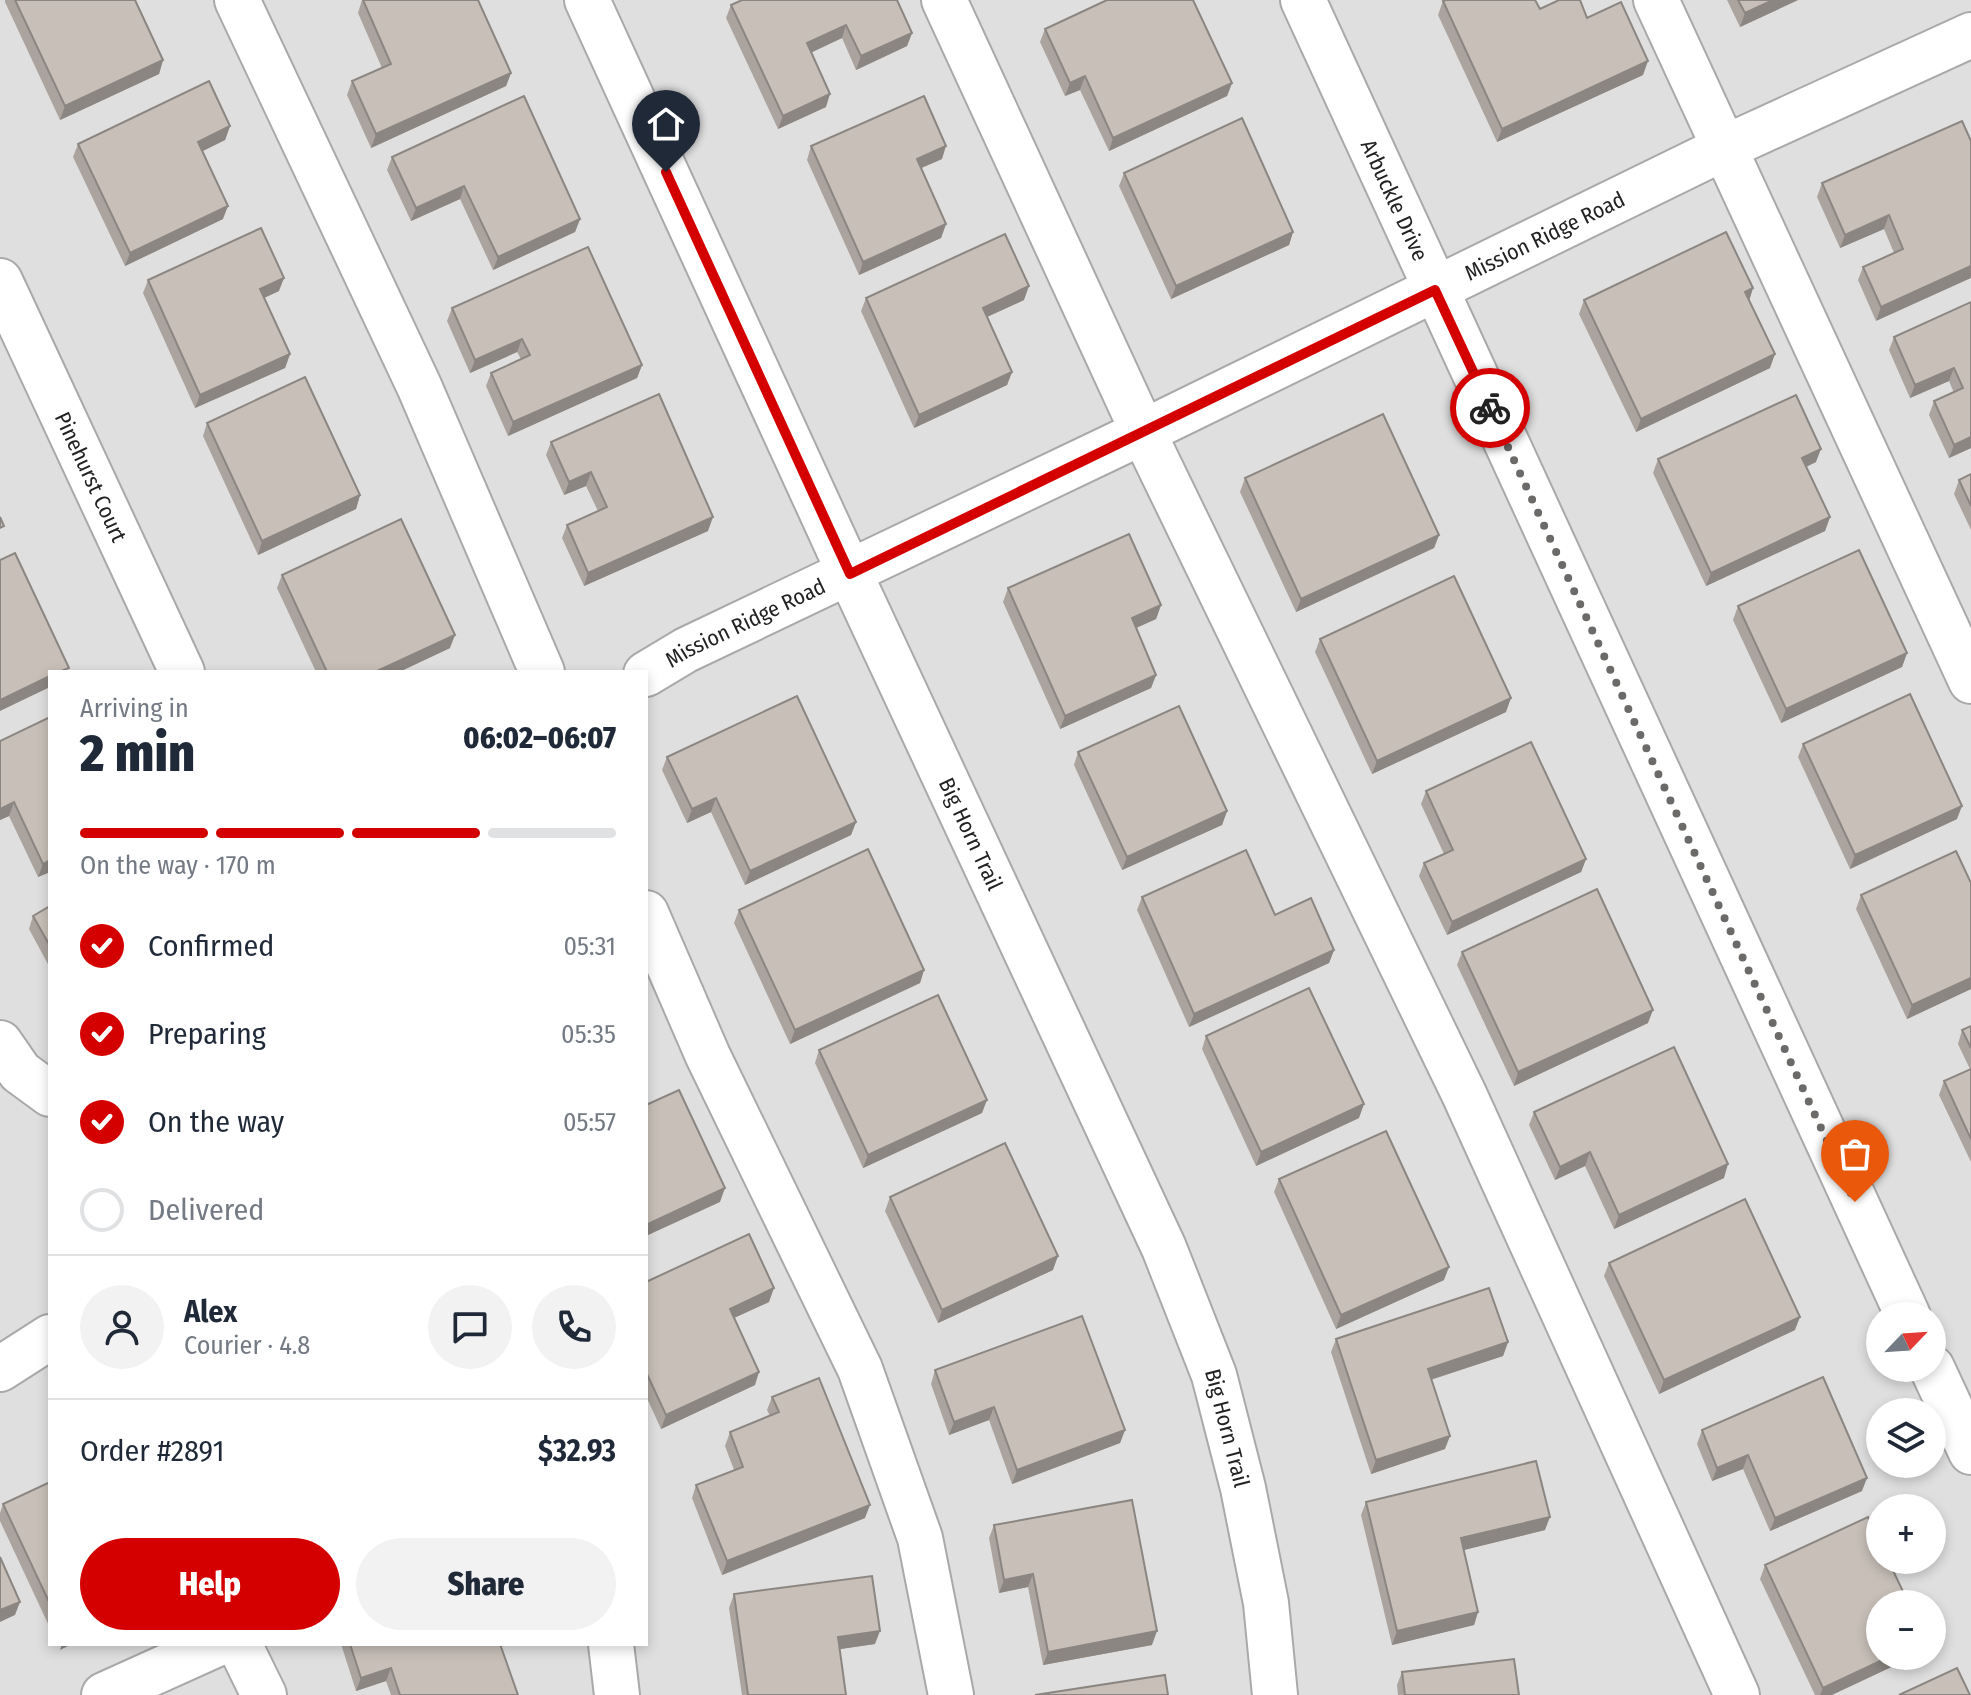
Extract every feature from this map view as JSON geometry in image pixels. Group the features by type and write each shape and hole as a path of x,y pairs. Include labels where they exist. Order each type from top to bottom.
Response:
{"street":[{"path":"237,0 419,386 541,670"},
{"name":"Big Horn Trail","path":"587,0 1164,1248 1214,1375 1243,1488 1266,1603 1275,1695"},
{"path":"944,0 1143,432 1464,1094 1737,1695"},
{"name":"Arbuckle Drive","path":"1303,0 1902,1302"},
{"path":"1656,0 1971,681"},
{"name":"Mission Ridge Road","path":"648,673 686,650 850,574 1724,148 1971,35"},
{"name":"Pinehurst Court","path":"0,281 181,670"},
{"path":"648,918 708,1056 860,1369 920,1538 951,1695"},
{"path":"0,1043 20,1072 48,1093"},
{"path":"0,1369 48,1338"},
{"path":"1938,1382 1971,1452"},
{"path":"104,1695 213,1646"},
{"path":"240,1646 264,1695"},
{"path":"611,1646 617,1695"}],"shaded area":[{"path":"0,0 1971,0 1971,1695 0,1695"}],"building":[{"path":"15,0 135,0 163,60 65,106"},
{"path":"363,0 478,0 511,73 376,134 352,81 391,64"},
{"path":"742,0 897,0 912,33 861,56 846,25 807,43 830,94 783,116 731,5"},
{"path":"1107,0 1193,0 1232,83 1113,138 1085,76 1070,83 1045,29"},
{"path":"1535,0 1540,9 1559,0 1580,0 1587,18 1621,2 1648,61 1502,129 1443,1"},
{"path":"1738,0 1773,0 1745,13"},
{"path":"209,81 230,126 198,142 228,206 130,253 78,144"},
{"path":"524,96 580,219 498,257 464,186 416,208 392,157"},
{"path":"924,96 946,146 917,159 946,224 863,262 811,146"},
{"path":"1242,118 1293,232 1176,286 1124,173"},
{"path":"1962,121 1971,141 1971,266 1881,307 1863,267 1903,249 1889,215 1845,235 1822,183"},
{"path":"261,228 284,278 260,289 290,354 200,395 148,280"},
{"path":"1726,232 1753,288 1745,292 1775,354 1641,419 1584,300"},
{"path":"1005,234 1029,286 983,308 1012,372 919,415 866,298"},
{"path":"588,247 642,365 513,422 491,373 530,355 522,339 475,360 452,308"},
{"path":"1971,302 1971,437 1954,445 1934,401 1963,388 1954,368 1915,385 1894,337"},
{"path":"305,377 360,495 262,541 207,423"},
{"path":"659,394 713,517 588,573 567,525 607,507 591,472 569,482 551,442"},
{"path":"1796,395 1821,449 1802,458 1830,517 1711,573 1658,459"},
{"path":"1383,414 1439,535 1301,599 1245,478"},
{"path":"1971,474 1971,506 1959,480"},
{"path":"401,519 455,635 379,670 326,670 282,575"},
{"path":"1129,534 1161,605 1132,618 1156,675 1065,716 1008,588"},
{"path":"1859,550 1907,653 1786,709 1738,606"},
{"path":"15,553 69,668 48,670 48,677 0,700 0,560"},
{"path":"1454,576 1511,698 1377,761 1320,639"},
{"path":"1910,694 1962,806 1855,855 1803,744"},
{"path":"797,696 856,822 750,871 716,798 692,809 667,757"},
{"path":"1179,706 1227,811 1127,857 1078,752"},
{"path":"48,718 48,861 43,864 14,802 0,809 0,741"},
{"path":"1531,742 1586,859 1452,922 1424,863 1453,850 1426,791"},
{"path":"868,849 924,970 795,1030 739,910"},
{"path":"1246,850 1275,915 1311,898 1334,950 1194,1014 1142,897"},
{"path":"1956,851 1971,883 1971,978 1912,1005 1861,895"},
{"path":"1597,889 1653,1010 1518,1072 1462,952"},
{"path":"48,907 48,942 33,916"},
{"path":"1309,988 1364,1104 1261,1152 1206,1036"},
{"path":"938,995 987,1100 868,1155 819,1050"},
{"path":"1971,1026 1971,1048 1962,1030"},
{"path":"1674,1047 1728,1164 1619,1215 1590,1152 1560,1167 1534,1112"},
{"path":"1971,1069 1971,1139 1944,1081"},
{"path":"679,1090 725,1188 648,1224 648,1104"},
{"path":"1386,1131 1449,1267 1341,1315 1279,1179"},
{"path":"1005,1143 1058,1256 942,1310 890,1197"},
{"path":"1745,1199 1800,1317 1664,1380 1609,1263"},
{"path":"749,1234 774,1288 730,1309 759,1372 666,1415 648,1376 648,1281"},
{"path":"1489,1288 1508,1342 1428,1369 1450,1436 1376,1460 1336,1339"},
{"path":"1082,1316 1125,1430 1017,1470 994,1407 954,1422 935,1370"},
{"path":"1823,1377 1867,1478 1775,1518 1748,1455 1717,1468 1702,1430"},
{"path":"819,1378 870,1505 727,1561 696,1485 743,1467 730,1432 779,1412 772,1397"},
{"path":"1536,1461 1550,1517 1461,1538 1478,1612 1397,1631 1366,1502"},
{"path":"48,1483 48,1600 3,1504"},
{"path":"1132,1500 1157,1631 1048,1652 1033,1574 1004,1580 994,1525"},
{"path":"1866,1518 1866,1574 1895,1574 1902,1590 1866,1590 1866,1668 1823,1688 1765,1565"},
{"path":"0,1557 20,1602 0,1610"},
{"path":"872,1576 880,1631 838,1637 846,1695 748,1695 734,1594"},
{"path":"351,1646 501,1646 518,1695 400,1695 391,1668 361,1678"},
{"path":"1514,1659 1519,1695 1405,1695 1402,1672"},
{"path":"1957,1668 1970,1695 1899,1695"},
{"path":"1165,1675 1168,1695 1035,1695"}],"way so far":[{"path":"1490,408 1855,1202"}],"route":[{"path":"666,172 850,574 1435,290 1490,408"}]}
